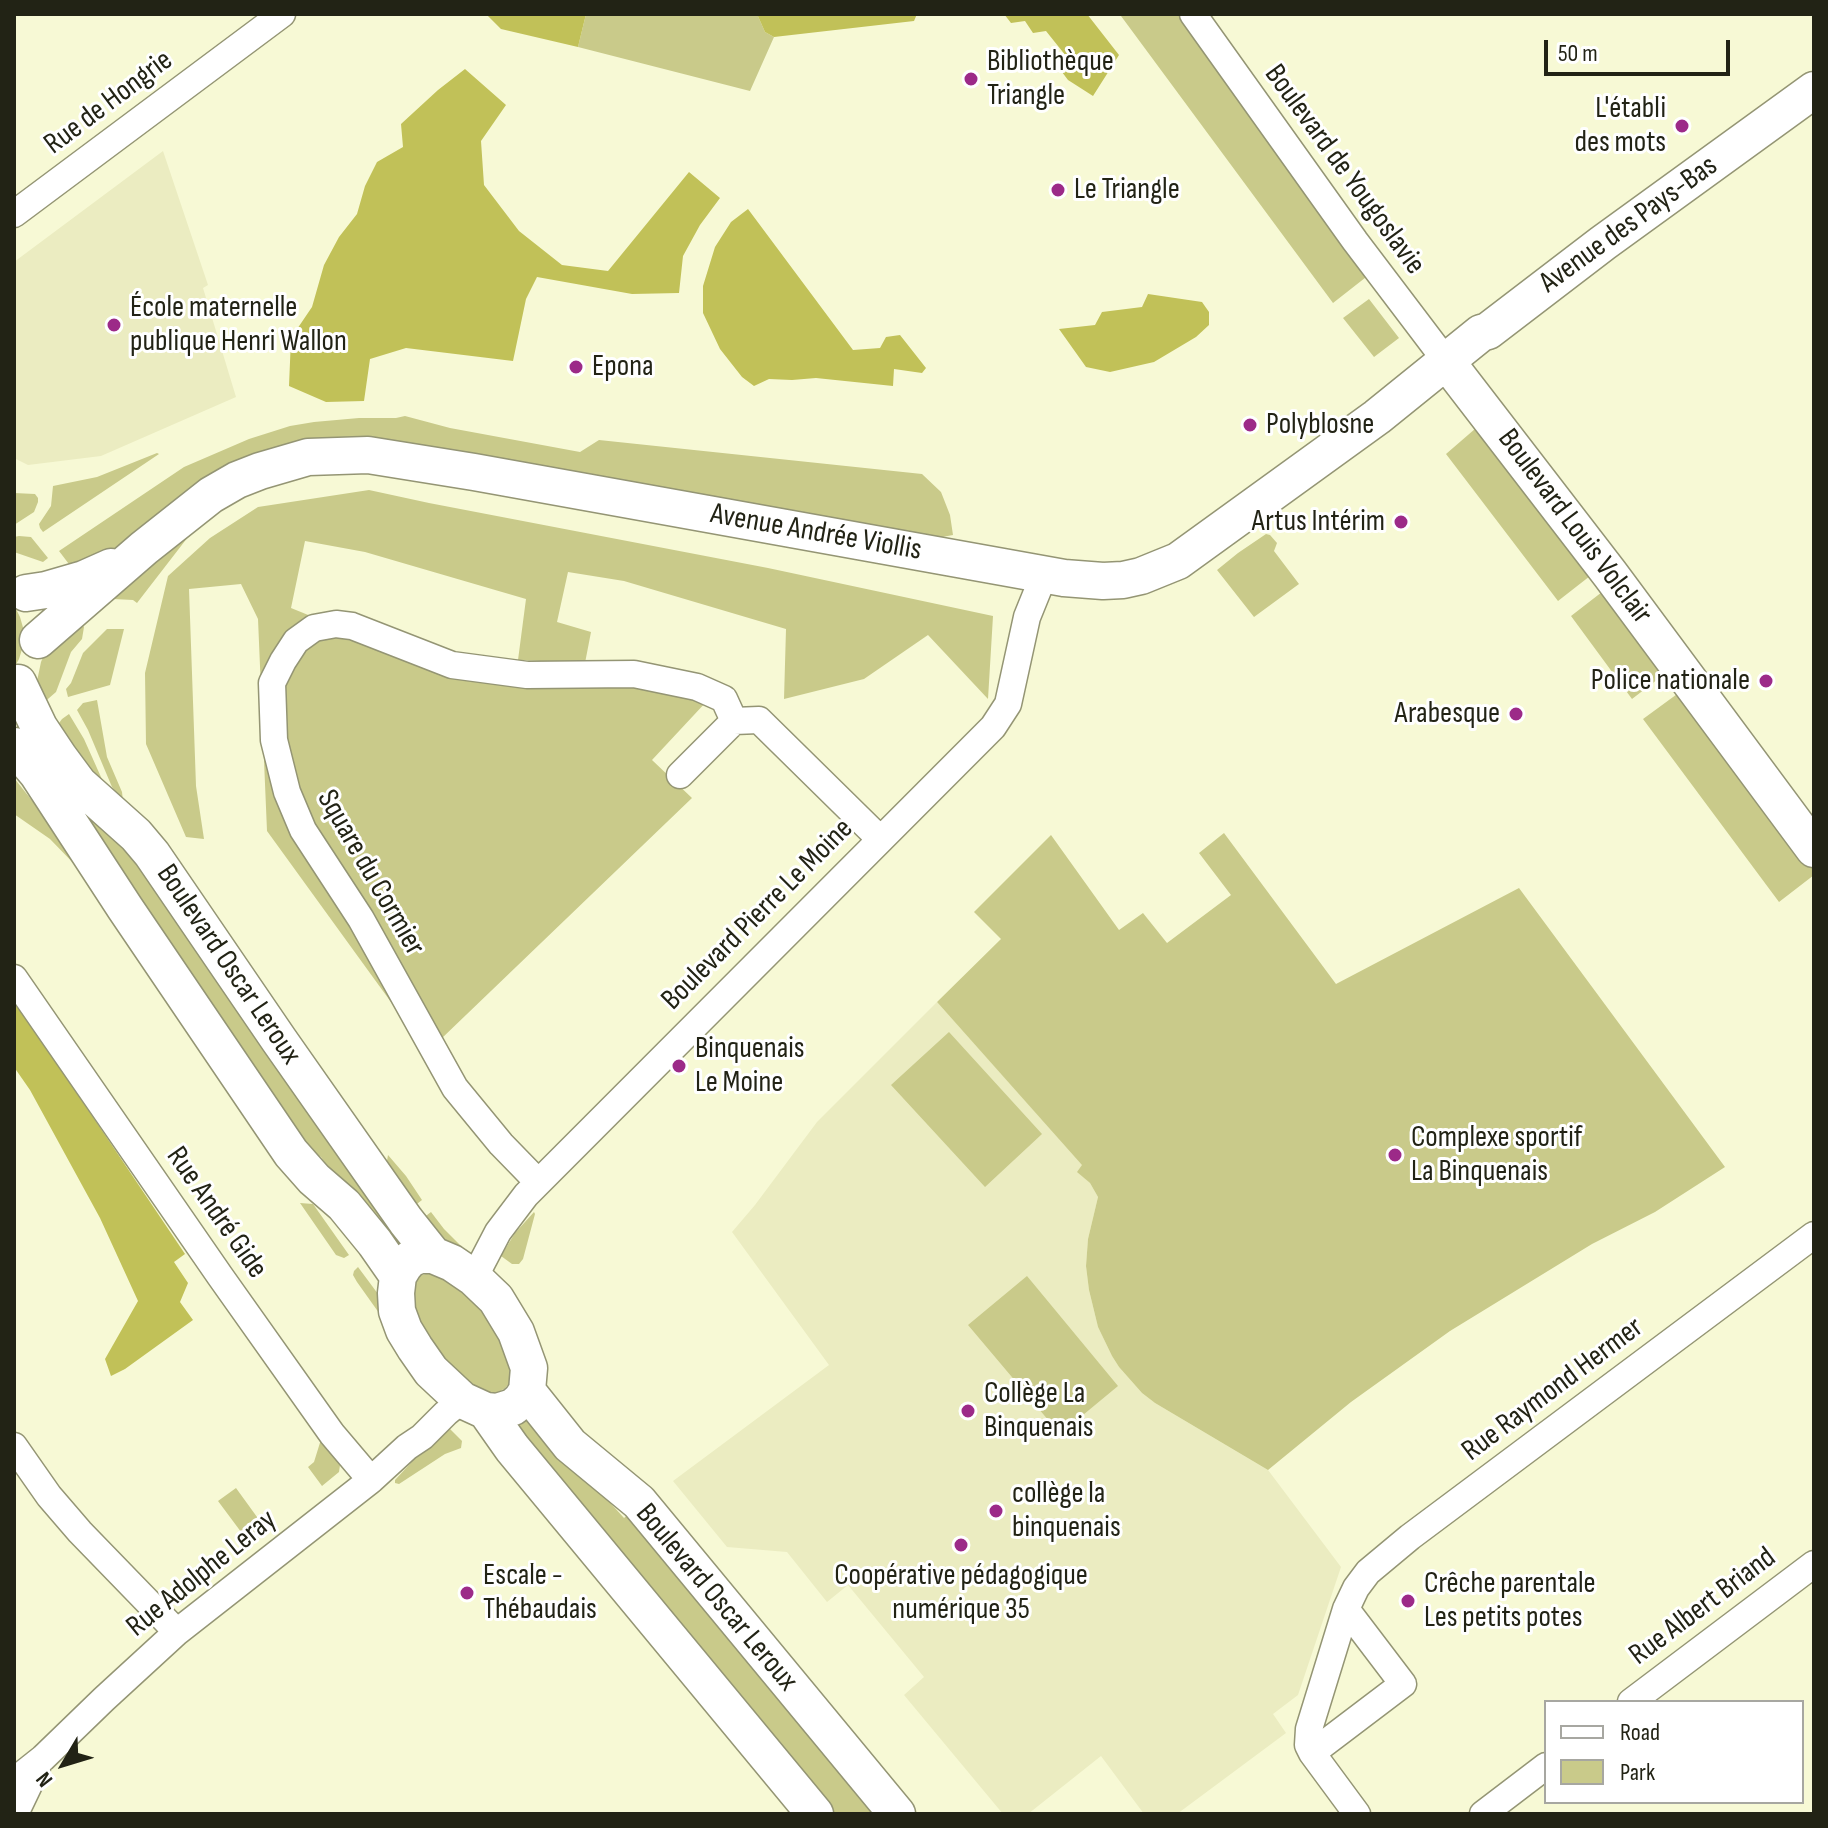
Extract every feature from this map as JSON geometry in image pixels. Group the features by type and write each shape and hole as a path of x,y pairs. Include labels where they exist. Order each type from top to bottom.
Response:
{"main road":[{"name":"Avenue des Pays-Bas","path":"1446,361 1814,90"},
{"name":"Avenue Andrée Viollis","path":"38,640 144,548 211,495 237,480 308,457 368,455 1044,575 1093,581 1123,580 1178,561 1377,417 1446,361"},
{"name":"Boulevard Louis Volclair","path":"1446,361 1814,849"},
{"name":"Avenue Andrée Viollis","path":"20,589 46,590 84,579 144,548"},
{"path":"16,685 37,652 38,640 35,618 20,589"},
{"name":"Boulevard Oscar Leroux","path":"16,685 39,727 79,784 136,835 152,854 279,1040 433,1255"},
{"name":"Boulevard Oscar Leroux","path":"14,746 37,773 291,1153 314,1179 344,1205 398,1276 397,1311 404,1330 431,1371 474,1405 512,1448 815,1814"},
{"path":"398,1276 410,1259 420,1255 433,1255 452,1263 496,1299 516,1332 529,1368 527,1391 521,1400 505,1411 474,1405"},
{"name":"Boulevard Oscar Leroux","path":"527,1391 570,1445 639,1502 897,1814"}],"street":[{"name":"Boulevard de Yougoslavie","path":"1193,14 1348,232 1446,361"},
{"name":"Rue de Hongrie","path":"14,214 277,15"},
{"name":"Boulevard Pierre Le Moine","path":"474,1278 518,1203 1002,716 1014,681 1027,617 1044,575"},
{"name":"Square du Cormier","path":"538,1182 501,1144 455,1088 361,919 303,830 287,792 274,740 272,683 296,641 314,628 336,624 352,626 452,665 527,675 634,674 697,687 724,699 734,721"},
{"path":"680,775 734,721 759,720 880,839"},
{"name":"Rue André Gide","path":"14,978 332,1434 371,1480"},
{"name":"Rue Raymond Hermer","path":"1312,1753 1308,1745 1309,1729 1346,1609 1368,1572 1410,1537 1814,1235"},
{"name":"Rue Adolphe Leray","path":"407,1447 433,1400 435,1388 431,1371"},
{"name":"Rue Adolphe Leray","path":"14,1781 43,1758 177,1632 371,1480 446,1413 474,1405"},
{"path":"14,1446 49,1496 80,1532 177,1632"},
{"name":"Rue Albert Briand","path":"1634,1700 1814,1564"},
{"path":"1346,1609 1403,1684 1312,1753 1357,1814"},
{"name":"Rue Adolphe Leray","path":"15,1814 43,1758"},
{"path":"1483,1814 1544,1768"}],"shaded area":[{"path":"486,14 586,14 578,47 501,29"},
{"path":"757,14 917,14 914,21 774,37 765,32"},
{"path":"1004,14 1087,14 1119,55 1093,96 1068,80 1059,68 1066,56 1046,31 1033,33 1025,21 1011,23"},
{"path":"465,69 506,105 481,141 484,185 519,231 562,265 608,271 689,172 720,198 683,256 679,293 632,294 537,277 526,299 513,361 406,348 370,359 364,401 326,402 289,386 291,338 312,307 324,265 339,237 357,214 365,186 377,162 403,147 401,124"},
{"name":"École maternelle publique Henri Wallon","path":"163,151 208,285 203,288 236,397 101,456 28,465 14,458 14,262"},
{"path":"748,209 853,350 880,348 886,337 900,335 926,368 922,373 894,369 893,386 816,378 769,379 754,386 742,377 720,349 703,313 703,286 715,247 731,222"},
{"path":"1148,294 1202,302 1209,312 1209,325 1196,337 1154,362 1110,372 1086,367 1059,329 1095,325 1102,312 1142,307"},
{"path":"14,996 185,1254 174,1262 188,1283 180,1302 193,1320 111,1376 105,1359 138,1301 100,1218 30,1090 14,1067"},
{"name":"Collège La Binquenais","path":"937,1002 1083,1165 1078,1172 1090,1183 1098,1197 1088,1239 1086,1266 1089,1290 1098,1327 1119,1367 1155,1403 1268,1470 1341,1567 1298,1695 1273,1714 1286,1733 1177,1814 1144,1814 1101,1756 1028,1814 1003,1814 904,1695 924,1677 848,1585 827,1602 787,1552 727,1547 673,1481 829,1365 732,1232 817,1122"}],"green space":[{"path":"586,14 757,14 765,32 774,37 750,91 578,47"},
{"path":"1182,14 1370,274 1333,303 1121,16"},
{"path":"1369,299 1399,338 1374,357 1343,318"},
{"path":"405,416 450,428 580,452 599,440 922,474 941,492 950,515 953,535 937,538 304,448 95,565 75,572 59,551 184,467 249,439 314,422"},
{"path":"1483,422 1590,576 1558,601 1446,454"},
{"path":"157,453 43,532 40,528 39,524 51,506 53,486 97,477"},
{"path":"369,490 768,568 993,616 988,699 928,635 864,679 784,699 786,629 624,581 568,572 557,622 591,632 585,663 518,660 526,599 365,552 305,541 291,608 446,671 634,683 707,701 652,760 692,798 441,1039 417,1038 267,831 258,619 241,584 189,589 196,786 204,839 186,837 146,744 145,673 168,576 210,538 258,507"},
{"path":"14,493 35,494 38,502 34,512 14,525"},
{"path":"1266,534 1277,543 1274,551 1299,584 1254,617 1217,570"},
{"path":"14,537 31,537 48,558 43,562 14,552"},
{"path":"188,537 137,603 113,599 150,563"},
{"path":"1602,592 1671,669 1632,699 1571,616"},
{"path":"14,605 24,631 23,646 14,668"},
{"path":"76,617 84,627 82,639 71,652 56,692 41,705 36,686 41,662 46,650"},
{"path":"107,629 124,629 110,685 68,697 66,689 83,653"},
{"path":"1684,689 1814,866 1814,875 1779,902 1643,719"},
{"path":"97,700 107,757 123,801 112,787 77,710 83,703"},
{"path":"69,714 84,739 109,795 54,730"},
{"path":"37,739 120,833 397,1219 376,1235 321,1157 301,1145 247,1069"},
{"path":"14,778 79,869 50,839 14,814"},
{"name":"Complexe sportif La Binquenais","path":"1224,833 1336,984 1519,888 1725,1167 1655,1212 1592,1244 1450,1331 1351,1402 1268,1470 1155,1403 1119,1367 1098,1327 1086,1266 1088,1239 1098,1197 1090,1183 1077,1172 1082,1165 937,1002 1001,939 974,912 1051,835 1119,930 1143,913 1167,943 1231,895 1199,853"},
{"path":"949,1032 1042,1134 985,1187 891,1085"},
{"path":"388,1155 422,1200 409,1210 390,1170"},
{"path":"300,1203 313,1204 349,1255 344,1258 336,1255"},
{"path":"431,1212 461,1246 455,1249 418,1222"},
{"path":"534,1212 523,1259 519,1264 512,1264 501,1256 515,1233"},
{"path":"358,1267 384,1302 389,1327 353,1275"},
{"path":"431,1273 438,1274 483,1302 514,1369 511,1382 496,1394 483,1395 425,1349 409,1291 414,1280"},
{"path":"1027,1276 1118,1386 1060,1434 968,1325"},
{"path":"531,1408 624,1518 635,1509 652,1529 644,1537 685,1576 881,1814 824,1814 512,1422"},
{"path":"446,1425 462,1441 461,1448 445,1454 399,1484 395,1483 395,1480"},
{"path":"323,1433 341,1458 339,1472 322,1486 308,1467 314,1462"},
{"path":"236,1488 265,1528 263,1534 250,1544 218,1501"}],"place":[{"name":"Bibliothèque Triangle","path":"971,79"},
{"name":"L'établi des mots","path":"1682,126"},
{"name":"Le Triangle","path":"1058,190"},
{"name":"École maternelle publique Henri Wallon","path":"114,325"},
{"name":"Epona","path":"576,367"},
{"name":"Polyblosne","path":"1250,425"},
{"name":"Artus Intérim","path":"1401,522"},
{"name":"Police nationale","path":"1766,681"},
{"name":"Arabesque","path":"1516,714"},
{"name":"Binquenais Le Moine","path":"679,1066"},
{"name":"Complexe sportif La Binquenais","path":"1395,1155"},
{"name":"Collège La Binquenais","path":"968,1411"},
{"name":"collège la binquenais","path":"996,1511"},
{"name":"Coopérative pédagogique numérique 35","path":"961,1545"},
{"name":"Escale - Thébaudais","path":"467,1593"},
{"name":"Crêche parentale Les petits potes","path":"1408,1601"}]}
